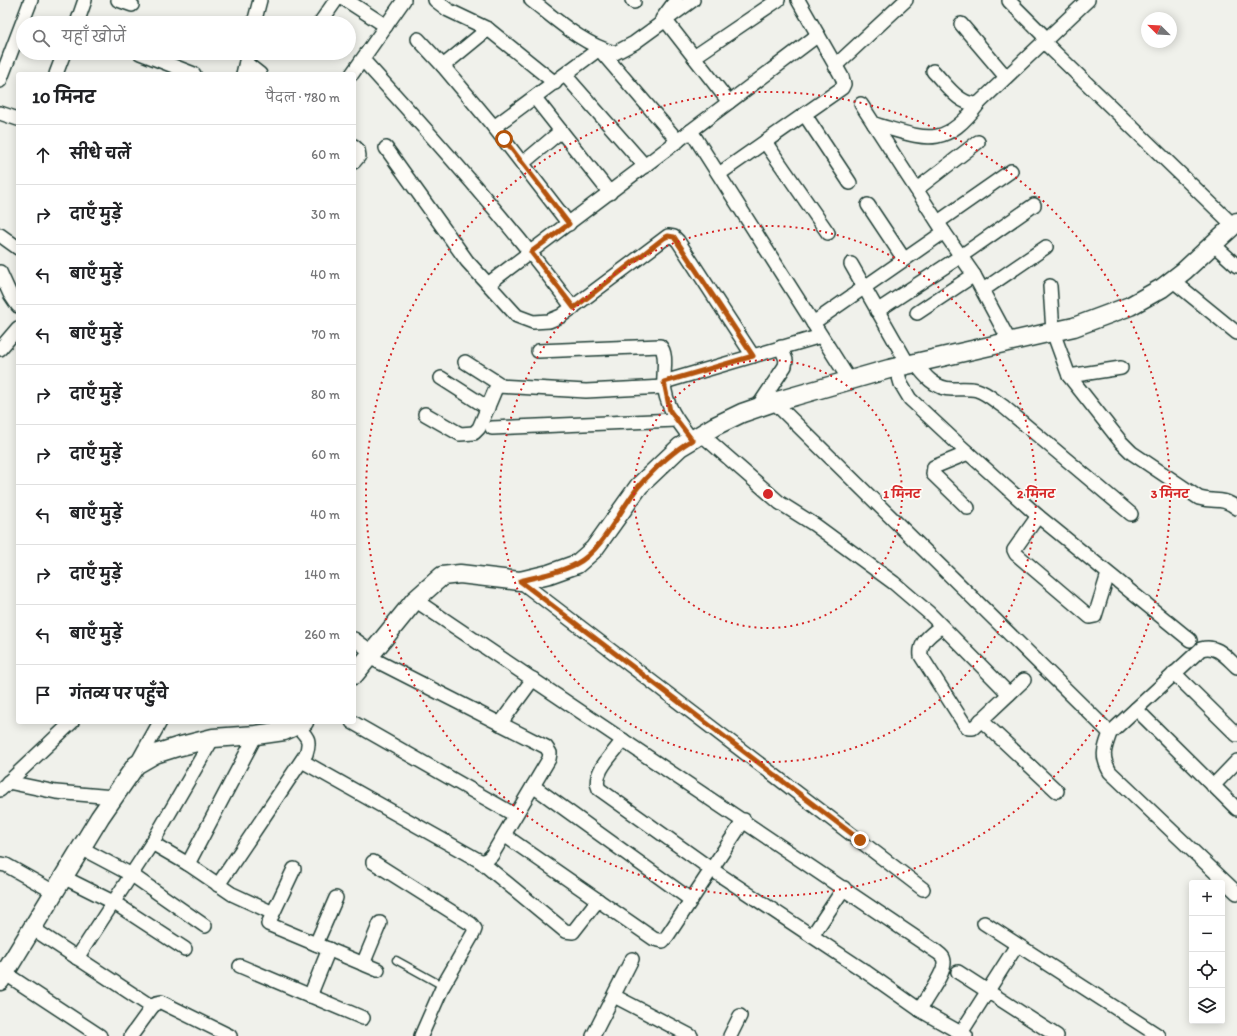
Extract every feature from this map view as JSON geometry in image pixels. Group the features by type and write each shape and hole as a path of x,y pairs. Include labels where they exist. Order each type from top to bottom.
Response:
{"main road":[{"path":"363,663 415,600 436,580 449,575 460,574 520,581 549,574 577,564 594,549 639,486 680,447 742,413 774,402 906,365 1074,327 1130,306 1172,280 1235,224"},
{"path":"2,974 113,797 136,765 155,754 213,738 256,735 284,731 300,724"}],"street":[{"path":"25,16 31,0"},
{"path":"79,16 85,0"},
{"path":"118,0 132,5"},
{"path":"256,16 260,0"},
{"path":"325,16 336,0"},
{"path":"346,0 386,26"},
{"path":"354,72 404,0"},
{"path":"435,0 448,10 488,29 555,83"},
{"path":"531,0 583,40 599,49 615,53 624,49 666,21 694,0"},
{"path":"653,29 676,0"},
{"path":"694,57 778,0"},
{"path":"718,174 805,115 842,88 844,84 842,77 798,0"},
{"path":"835,66 906,0"},
{"path":"874,124 923,138 937,137 966,120 979,103 1088,0"},
{"path":"1009,1 1044,40 1235,224"},
{"path":"666,21 729,102"},
{"path":"961,24 1006,77"},
{"path":"443,66 488,29"},
{"path":"488,284 818,35"},
{"path":"0,81 16,39"},
{"path":"418,39 443,66 494,127 569,224"},
{"path":"494,127 599,49"},
{"path":"599,49 678,141"},
{"path":"57,72 61,60"},
{"path":"158,60 189,72"},
{"path":"363,60 452,158 531,252 574,308"},
{"path":"246,63 257,72"},
{"path":"933,71 964,102 972,105 979,103"},
{"path":"565,75 645,166"},
{"path":"535,98 610,193"},
{"path":"861,104 974,275 1010,342"},
{"path":"0,113 16,118"},
{"path":"805,115 850,183"},
{"path":"523,163 561,131"},
{"path":"690,131 850,381"},
{"path":"765,142 828,233"},
{"path":"917,189 978,142"},
{"path":"356,148 359,156 356,160"},
{"path":"386,148 459,249 517,316 534,322 549,321 574,308 664,238 668,236 674,237 753,356"},
{"path":"813,323 904,260 941,227 1011,171"},
{"path":"868,205 904,260"},
{"path":"877,311 961,256 1034,205"},
{"path":"0,235 16,247"},
{"path":"1214,244 1237,266"},
{"path":"983,290 1046,247"},
{"path":"851,264 906,365 925,375 941,388 966,388 978,390 987,395 1004,407 1131,514"},
{"path":"0,272 10,294 16,303"},
{"path":"917,313 974,275"},
{"path":"1172,280 1237,333"},
{"path":"1050,286 1053,332 1069,376 1109,428 1132,452 1199,498 1206,500 1223,500 1237,508"},
{"path":"0,349 16,330"},
{"path":"497,386 586,391 664,384 821,336"},
{"path":"538,351 656,345 664,349 664,384 670,411 676,420 780,503 815,525 879,570 929,613 1009,694"},
{"path":"757,408 785,366 786,360 781,347"},
{"path":"425,414 460,434 468,435 474,433 479,428 498,383 465,362"},
{"path":"906,365 900,384 910,399 1038,516 1190,640"},
{"path":"1069,376 1121,368"},
{"path":"441,378 488,408"},
{"path":"774,402 1110,733"},
{"path":"492,428 676,420"},
{"path":"968,453 934,468 933,471 933,474 968,508"},
{"path":"1038,516 1014,550 1016,554 1090,617 1095,616 1098,610 1108,574"},
{"path":"520,581 923,888"},
{"path":"415,600 744,820 943,958 944,964 942,972 920,1010"},
{"path":"941,626 922,643 920,649 921,656 965,725 969,728 973,728 1024,680"},
{"path":"356,644 363,663 500,724 546,747 550,753 533,786 492,855 486,861 480,861"},
{"path":"1237,667 1218,649 1209,646 1201,649 1110,733 1104,750 1104,761 1110,772 1237,893"},
{"path":"1174,673 1237,735"},
{"path":"500,724 533,679"},
{"path":"1136,709 1237,809"},
{"path":"981,720 1057,791"},
{"path":"4,786 70,724"},
{"path":"136,765 159,724"},
{"path":"218,885 302,760 309,744 308,738 300,724"},
{"path":"356,724 515,815"},
{"path":"188,864 256,735"},
{"path":"77,958 113,902 132,876 213,738"},
{"path":"623,740 598,775 596,782 600,789 711,869 920,1010 962,1035 987,991 1018,945"},
{"path":"302,760 480,861 564,931 573,932 598,900"},
{"path":"1213,786 1237,761"},
{"path":"4,786 113,797"},
{"path":"533,786 692,900"},
{"path":"504,835 654,939 663,941 692,900 744,820"},
{"path":"152,843 188,864 232,894 273,913"},
{"path":"81,848 132,876 206,926"},
{"path":"373,862 464,920 474,929 473,934 443,986 421,1036"},
{"path":"0,864 113,902 185,949"},
{"path":"294,868 268,924 378,970"},
{"path":"812,936 844,888"},
{"path":"316,944 336,898"},
{"path":"363,964 380,923"},
{"path":"984,923 1159,1036"},
{"path":"32,928 152,1007"},
{"path":"310,996 329,949"},
{"path":"593,1036 632,959"},
{"path":"240,966 364,1018"},
{"path":"958,972 1057,1036"},
{"path":"2,974 100,1036"},
{"path":"614,996 691,1036"},
{"path":"131,1036 152,1007 156,1003 161,1002 230,1036"},
{"path":"730,1036 740,1016"}],"lane":[{"path":"396,960 443,986"}],"route":[{"path":"504,139 569,224 531,252 574,308 664,238 668,236 674,237 753,356 664,382 666,400 670,411 692,440 680,447 639,486 594,549 577,564 549,574 520,581 860,840"}]}
